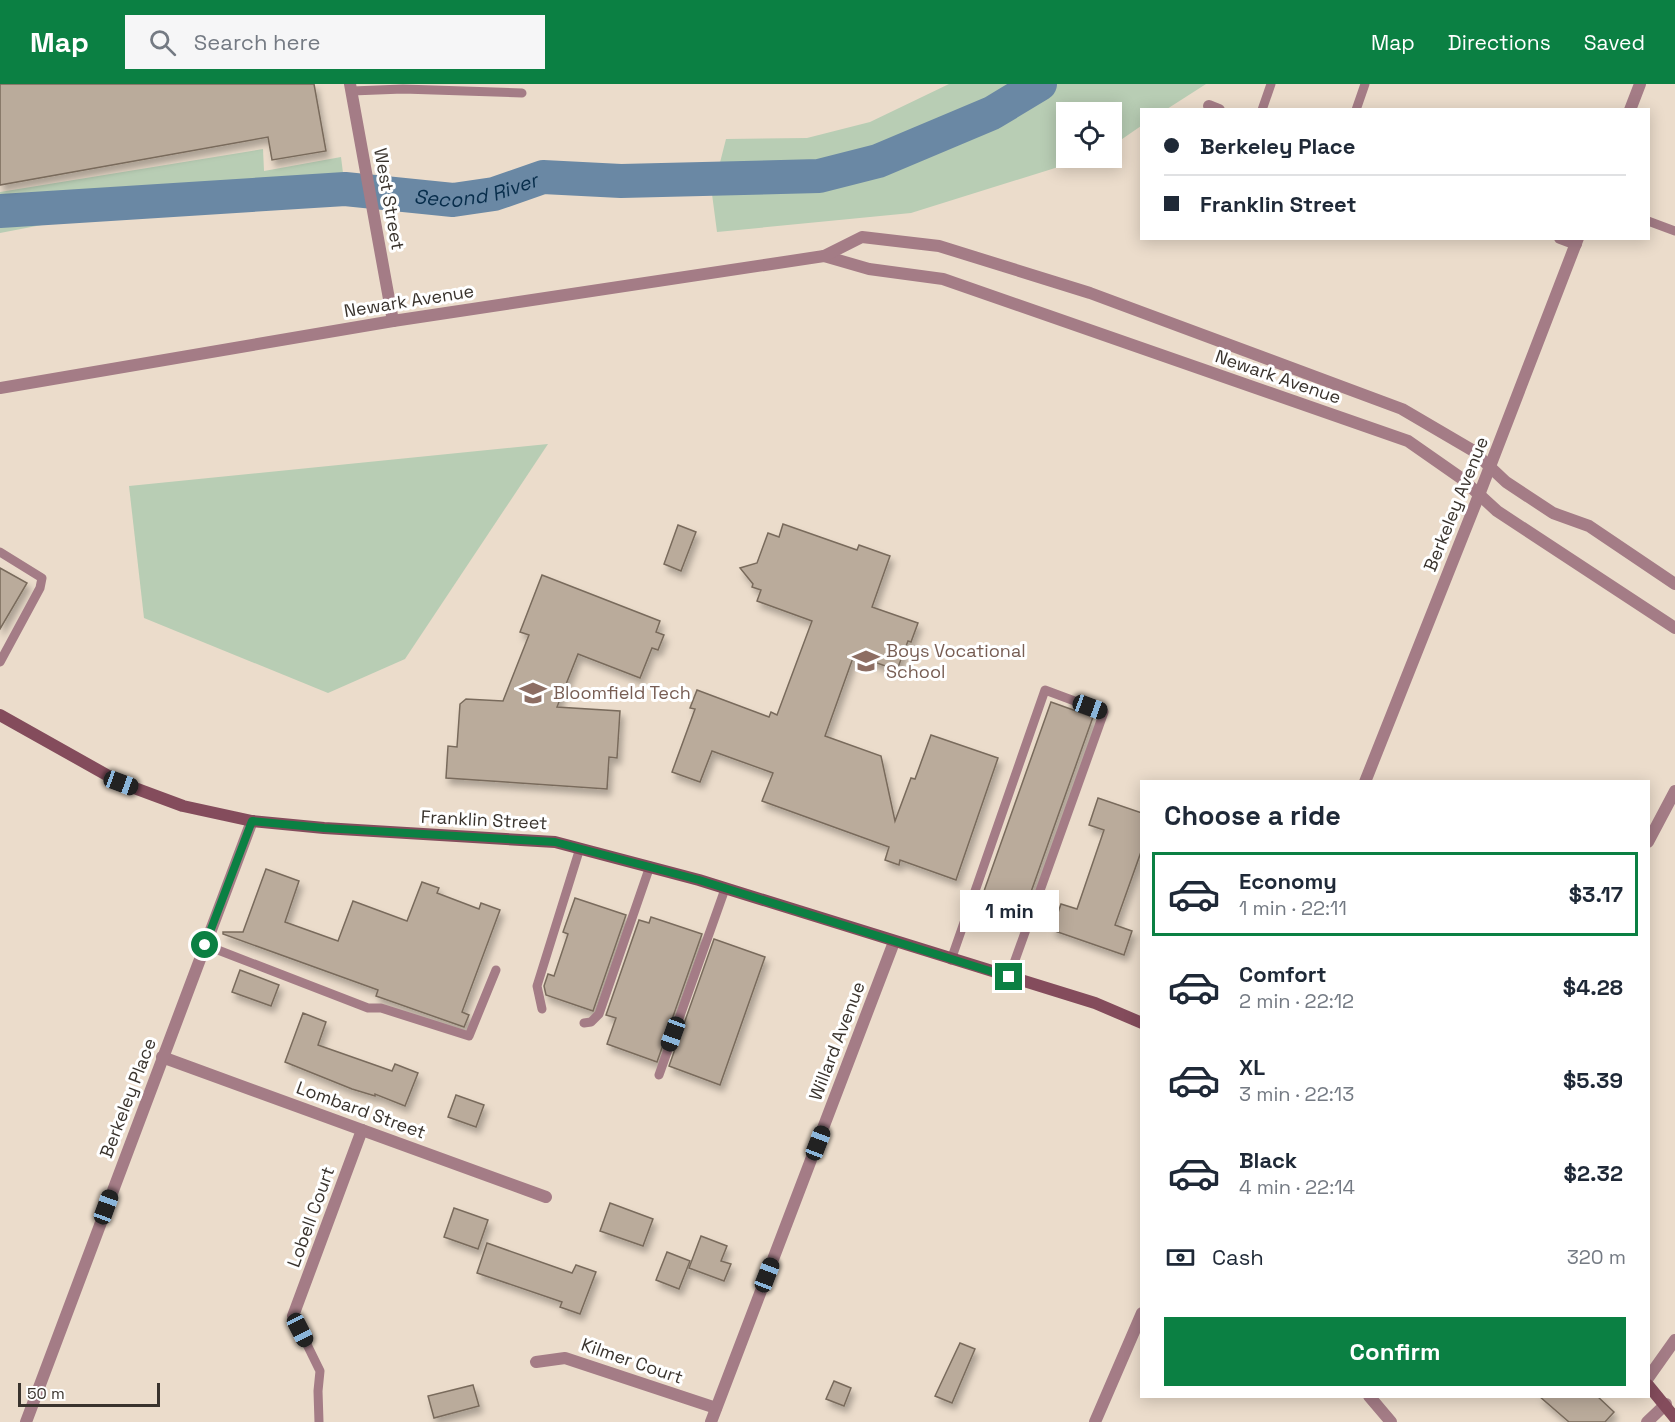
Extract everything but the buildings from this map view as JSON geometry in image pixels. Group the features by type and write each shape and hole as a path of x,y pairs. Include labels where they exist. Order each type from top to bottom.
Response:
{"main road":[{"name":"Franklin Street","path":"0,715 121,783 183,806 252,821 324,828 555,842 725,889 1095,1003 1140,1022"},
{"path":"1650,1387 1666,1404 1675,1418"}],"street":[{"path":"1631,108 1640,84"},
{"name":"West Street","path":"351,88 393,321"},
{"name":"Newark Avenue","path":"0,387 393,321 824,256 862,237 939,246 1069,286 1401,409 1472,450 1506,482 1553,513 1589,526 1675,585"},
{"name":"Berkeley Avenue","path":"1366,780 1577,241"},
{"name":"Newark Avenue","path":"824,256 869,269 943,279 1408,441 1461,478 1497,511 1675,628"},
{"path":"1650,838 1675,790"},
{"name":"Berkeley Place","path":"26,1422 252,821"},
{"name":"Willard Avenue","path":"711,1422 894,942"},
{"name":"Lombard Street","path":"162,1057 546,1197"},
{"name":"Lobell Court","path":"293,1316 362,1130"},
{"path":"1095,1422 1140,1318"},
{"path":"1650,1375 1675,1340"},
{"name":"Kilmer Court","path":"536,1362 565,1358 716,1408"},
{"path":"1371,1398 1391,1422"},
{"path":"1647,1422 1666,1404"}],"lane":[{"path":"1263,108 1271,84"},
{"path":"1357,108 1365,84"},
{"path":"351,88 522,93"},
{"path":"1650,222 1675,231"},
{"path":"0,552 42,578 40,588 0,662"},
{"path":"951,960 1045,690 1104,712 1009,977"},
{"path":"542,1009 537,986 580,848"},
{"path":"584,1023 591,1022 599,1014 650,867"},
{"path":"658,1075 725,889"},
{"path":"205,945 368,1008 381,1008 469,1036 496,970"},
{"path":"293,1316 320,1371 319,1422"}],"green space":[{"path":"949,84 1206,84 1169,108 1140,108 1140,127 1122,139 1122,102 1056,102 1056,168 911,213 717,232 712,194 726,139 807,138 870,122"},
{"path":"263,149 264,171 341,157 345,189 172,200 0,233 0,192"},
{"path":"548,444 405,659 328,693 144,618 129,486"}],"waterway":[{"name":"Second River","path":"0,211 345,189 453,200 494,194 543,177 621,181 819,176 878,161 992,113 1040,84"}],"place":[{"name":"Boys Vocational School","path":"866,661"},
{"name":"Bloomfield Tech","path":"533,693"}],"route":[{"path":"205,945 252,821 324,828 555,842 699,880 1009,977"}]}
